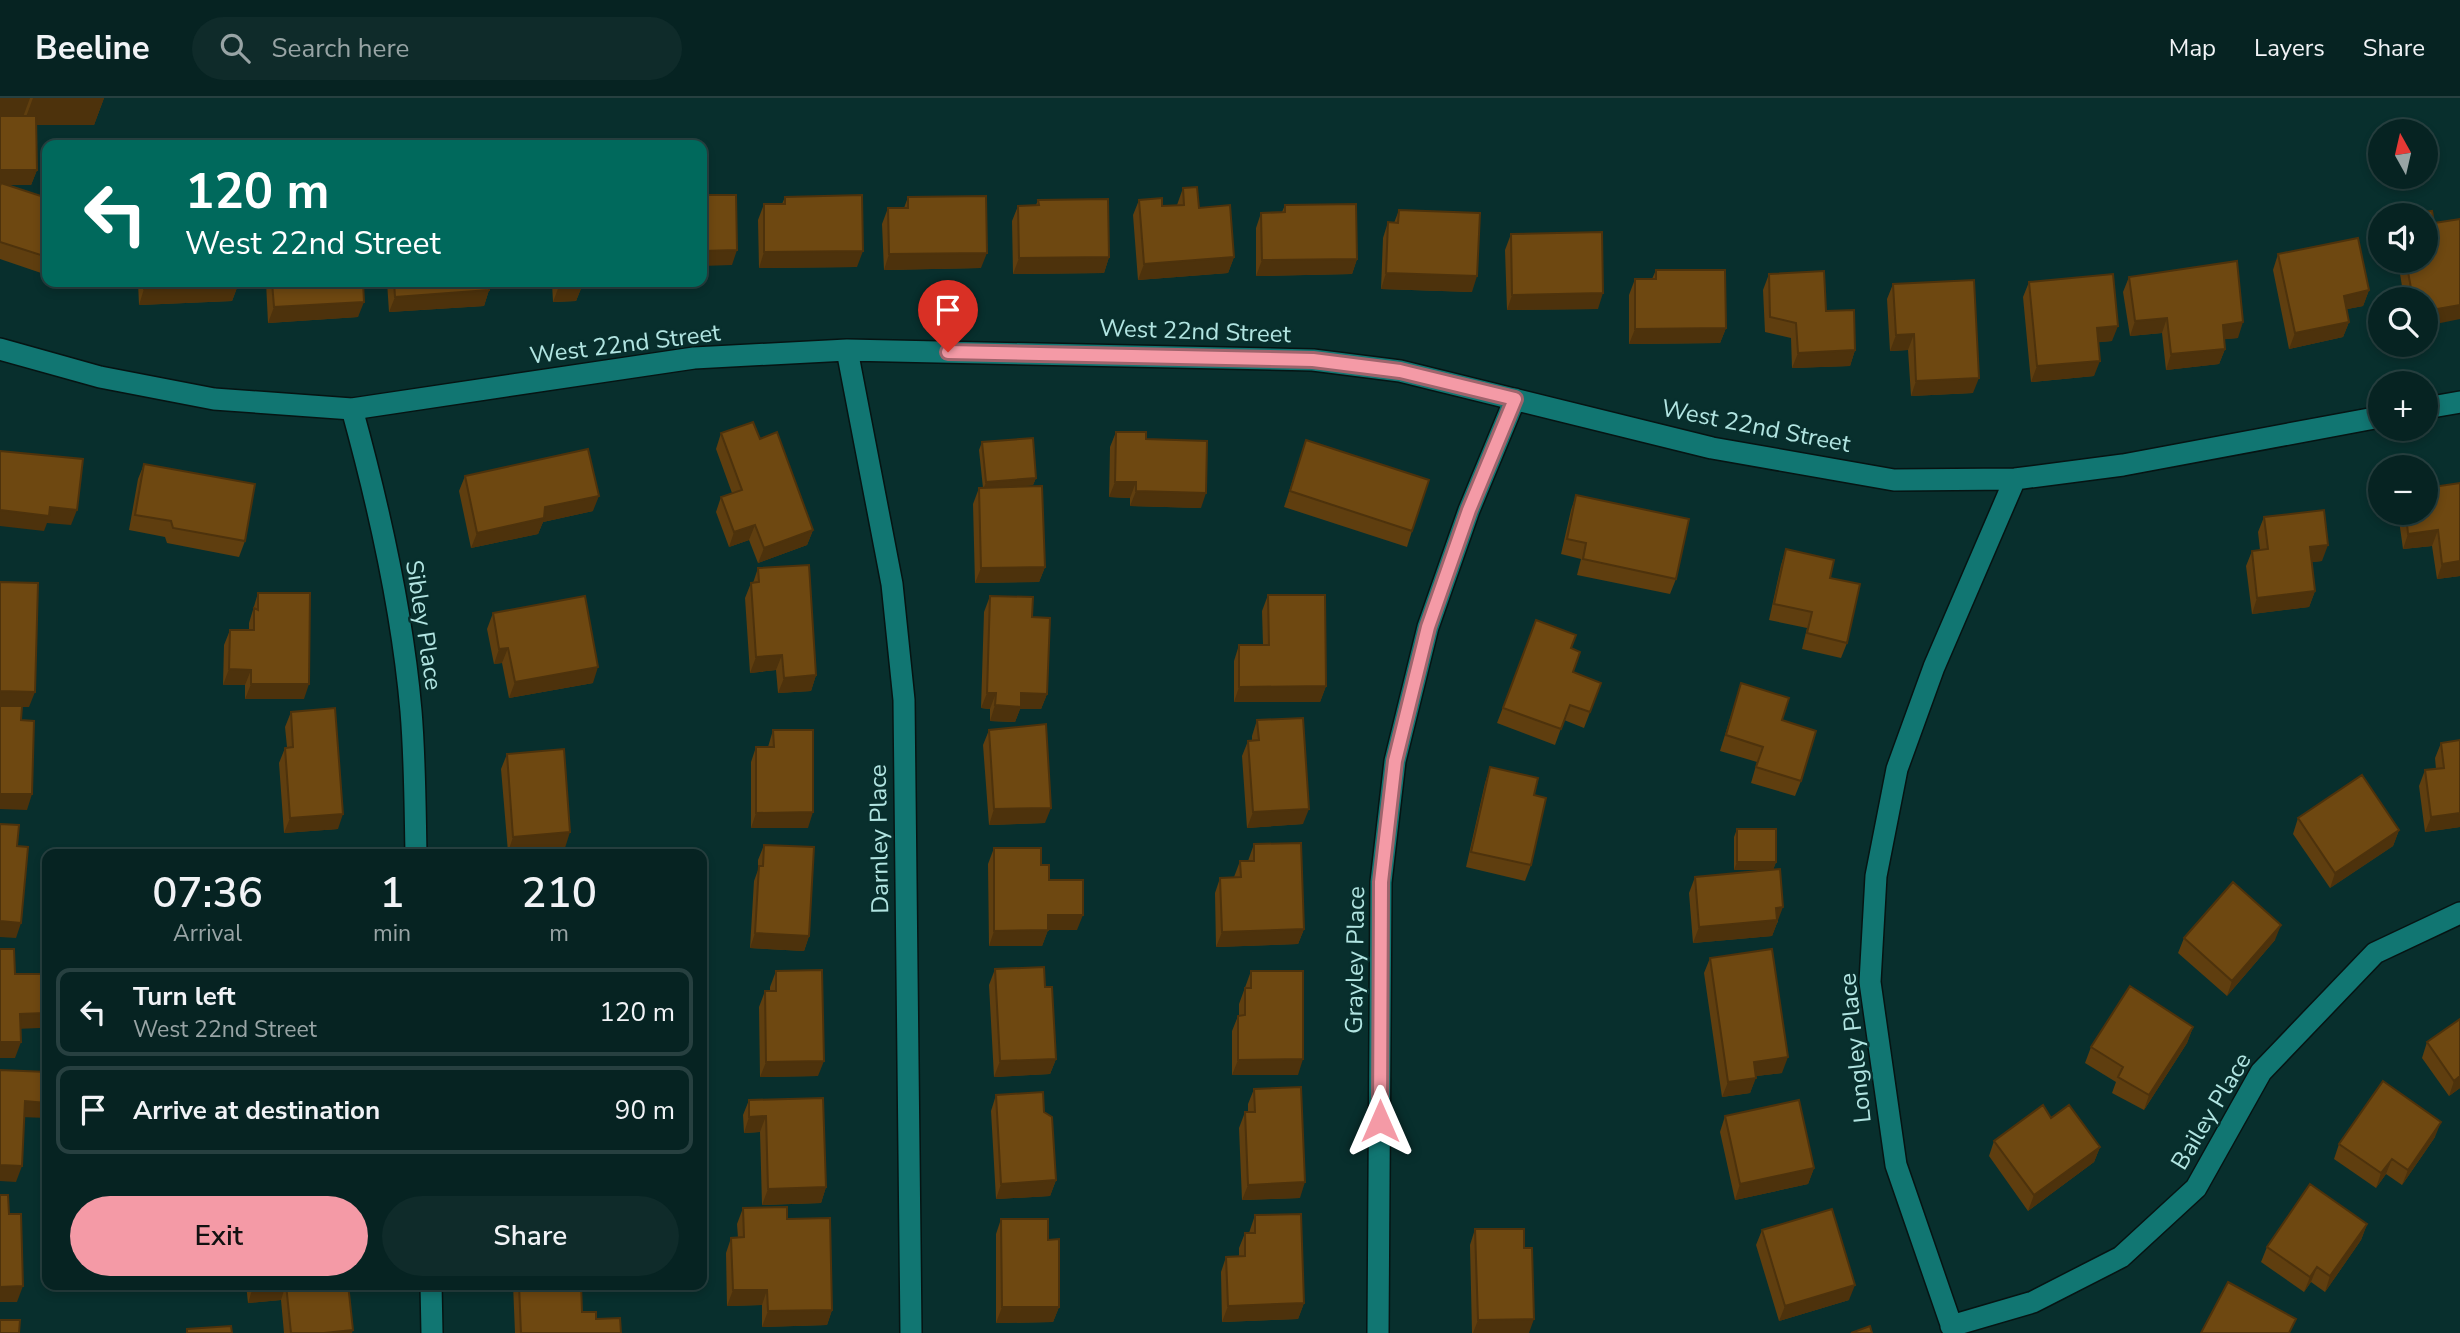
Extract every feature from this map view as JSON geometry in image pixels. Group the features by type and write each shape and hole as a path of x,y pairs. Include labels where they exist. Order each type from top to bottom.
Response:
{"street":[{"name":"West 22nd Street","path":"0,349 100,377 214,398 352,409 694,358 847,349 1313,360 1400,371 1712,448 1894,480 2015,479 2123,465 2368,419"},
{"name":"Darnley Place","path":"847,349 892,584 904,700 911,1333"},
{"name":"Grayley Place","path":"1378,1333 1381,882 1395,761 1428,627 1469,510 1515,399"},
{"path":"2438,406 2460,402"},
{"name":"Sibley Place","path":"352,409 376,499 397,605 411,711 416,849"},
{"name":"Longley Place","path":"1952,1329 1896,1165 1870,982 1876,876 1898,769 1934,667 2015,479"},
{"name":"Bailey Place","path":"1952,1329 2033,1302 2121,1257 2196,1188 2261,1072 2375,954 2460,913"},
{"path":"431,1290 432,1333"}],"building":[{"path":"0,116 36,116 37,170 0,170"},
{"path":"1,183 42,196 42,255 0,242"},
{"path":"1197,187 1199,208 1230,205 1234,257 1144,264 1139,200 1162,198 1162,206 1184,205 1183,188"},
{"path":"707,195 736,195 737,250 707,251"},
{"path":"862,195 863,251 764,252 764,204 785,204 785,197"},
{"path":"986,196 987,253 889,254 888,208 908,208 908,197"},
{"path":"1108,199 1109,257 1019,258 1018,206 1039,205 1038,200"},
{"path":"1356,204 1357,259 1262,260 1261,213 1285,212 1285,205"},
{"path":"1399,210 1480,213 1477,276 1386,273 1388,222 1398,223"},
{"path":"2460,219 2460,305 2438,309 2438,287 2411,287 2408,273 2438,273 2438,222"},
{"path":"1602,232 1603,293 1512,295 1511,234"},
{"path":"2358,238 2368,287 2368,290 2344,296 2349,322 2295,333 2278,254"},
{"path":"2237,261 2243,322 2223,325 2225,349 2171,354 2167,318 2135,321 2129,277"},
{"path":"1656,270 1725,270 1726,328 1635,329 1635,279 1656,279"},
{"path":"1824,271 1826,311 1854,310 1855,350 1798,353 1796,323 1770,317 1769,274"},
{"path":"2113,274 2118,326 2097,328 2100,361 2037,366 2029,282"},
{"path":"1974,280 1979,378 1916,381 1914,334 1896,335 1893,284"},
{"path":"144,287 191,287 144,289"},
{"path":"272,287 363,287 364,302 274,307"},
{"path":"394,287 489,287 489,290 395,297"},
{"path":"753,422 760,439 777,432 813,530 764,548 755,525 734,532 721,497 742,490 721,433"},
{"path":"1116,432 1146,432 1146,439 1207,441 1206,493 1136,491 1136,482 1115,482"},
{"path":"1033,438 1036,478 986,482 982,442"},
{"path":"1306,440 1429,480 1412,531 1290,491"},
{"path":"588,449 599,496 545,507 544,518 477,533 465,476"},
{"path":"0,451 83,459 77,510 50,507 49,516 0,510"},
{"path":"144,464 255,484 245,541 173,528 171,521 135,515"},
{"path":"2460,483 2460,561 2442,564 2438,530 2408,534 2407,525 2438,525 2438,486"},
{"path":"1042,486 1045,567 981,568 979,488"},
{"path":"1576,495 1689,519 1676,579 1583,559 1586,543 1567,539"},
{"path":"2324,510 2328,545 2310,547 2315,591 2257,598 2252,551 2268,549 2264,517"},
{"path":"1786,549 1834,560 1830,578 1860,584 1847,643 1807,633 1812,612 1774,604"},
{"path":"809,565 816,675 784,678 782,655 756,657 751,583 759,582 758,568"},
{"path":"0,582 38,583 35,692 0,691"},
{"path":"258,593 310,593 309,684 251,684 251,670 229,669 230,630 254,630 254,608 258,610"},
{"path":"1268,595 1325,595 1326,686 1239,687 1239,645 1269,645"},
{"path":"585,596 598,667 515,682 508,648 499,649 493,613"},
{"path":"990,596 1033,597 1032,617 1050,618 1047,694 1021,693 1021,707 995,705 996,693 987,693"},
{"path":"1536,620 1576,635 1571,648 1580,652 1573,672 1601,683 1590,712 1570,705 1561,729 1503,708"},
{"path":"1741,683 1789,698 1782,720 1816,731 1801,781 1756,767 1763,747 1726,735"},
{"path":"0,706 22,706 21,720 34,721 32,794 0,794"},
{"path":"335,708 343,814 290,818 285,748 293,747 291,712"},
{"path":"1303,718 1309,809 1253,812 1248,741 1259,740 1257,720"},
{"path":"1046,724 1051,808 994,809 989,730"},
{"path":"773,730 813,730 813,812 756,813 756,747 774,747"},
{"path":"2460,740 2460,813 2431,817 2425,770 2444,768 2441,743"},
{"path":"564,749 570,832 513,837 507,754"},
{"path":"1490,767 1538,778 1534,795 1546,798 1531,865 1471,852"},
{"path":"2362,775 2399,830 2335,873 2298,818"},
{"path":"0,824 19,825 17,846 28,847 21,923 0,921"},
{"path":"1737,829 1776,829 1776,862 1737,862"},
{"path":"1301,843 1304,929 1222,932 1220,878 1241,877 1240,861 1254,861 1254,844"},
{"path":"764,845 814,847 809,936 755,933 759,866 763,866"},
{"path":"994,848 1041,848 1041,865 1049,865 1049,880 1083,880 1083,915 1048,915 1048,930 994,931"},
{"path":"1780,869 1783,907 1776,908 1777,920 1699,927 1695,877"},
{"path":"2233,882 2281,925 2232,981 2184,938"},
{"path":"0,949 14,949 15,974 42,974 42,1013 20,1014 21,1042 0,1042"},
{"path":"1772,949 1788,1057 1754,1062 1756,1078 1728,1082 1710,958"},
{"path":"1044,967 1045,987 1052,987 1056,1059 1000,1061 995,969"},
{"path":"822,970 824,1061 766,1062 765,991 776,991 776,971"},
{"path":"1251,971 1303,971 1303,1059 1238,1060 1238,1016 1245,1015 1245,988 1251,988"},
{"path":"2130,986 2193,1027 2149,1095 2118,1077 2123,1067 2091,1047"},
{"path":"2460,1019 2460,1076 2454,1081 2427,1042"},
{"path":"0,1070 42,1072 42,1103 25,1101 22,1166 0,1165"},
{"path":"2383,1081 2441,1122 2408,1170 2392,1159 2381,1173 2339,1144"},
{"path":"1301,1087 1305,1182 1248,1185 1245,1112 1255,1112 1254,1089"},
{"path":"1043,1092 1044,1112 1052,1117 1056,1180 1001,1184 996,1095"},
{"path":"823,1098 826,1187 768,1189 766,1116 749,1117 749,1100"},
{"path":"1799,1100 1814,1168 1740,1184 1725,1116"},
{"path":"2043,1105 2051,1118 2069,1105 2100,1147 2034,1195 1994,1141"},
{"path":"2310,1184 2367,1224 2330,1276 2317,1267 2310,1277 2267,1247"},
{"path":"0,1195 8,1195 9,1214 21,1214 23,1286 0,1287"},
{"path":"787,1207 787,1219 830,1218 832,1310 768,1311 767,1290 733,1290 731,1238 744,1237 743,1208"},
{"path":"1832,1209 1855,1285 1785,1306 1762,1230"},
{"path":"1301,1214 1304,1303 1228,1306 1226,1257 1245,1256 1245,1233 1255,1233 1255,1215"},
{"path":"1001,1219 1048,1219 1048,1240 1059,1239 1059,1307 1002,1307"},
{"path":"1475,1229 1524,1229 1524,1248 1532,1248 1534,1319 1478,1320"},
{"path":"2228,1282 2296,1319 2289,1333 2201,1333"},
{"path":"287,1290 349,1290 353,1330 291,1333"},
{"path":"519,1290 581,1290 582,1312 596,1312 596,1319 620,1318 621,1333 521,1333"},
{"path":"0,1320 20,1320 19,1333 0,1333"},
{"path":"231,1326 232,1333 187,1333 187,1329"},
{"path":"1870,1326 1872,1333 1851,1333"}],"route":[{"path":"948,352 1313,360 1400,371 1515,399 1469,510 1428,627 1395,761 1381,882 1380,1121"}]}
